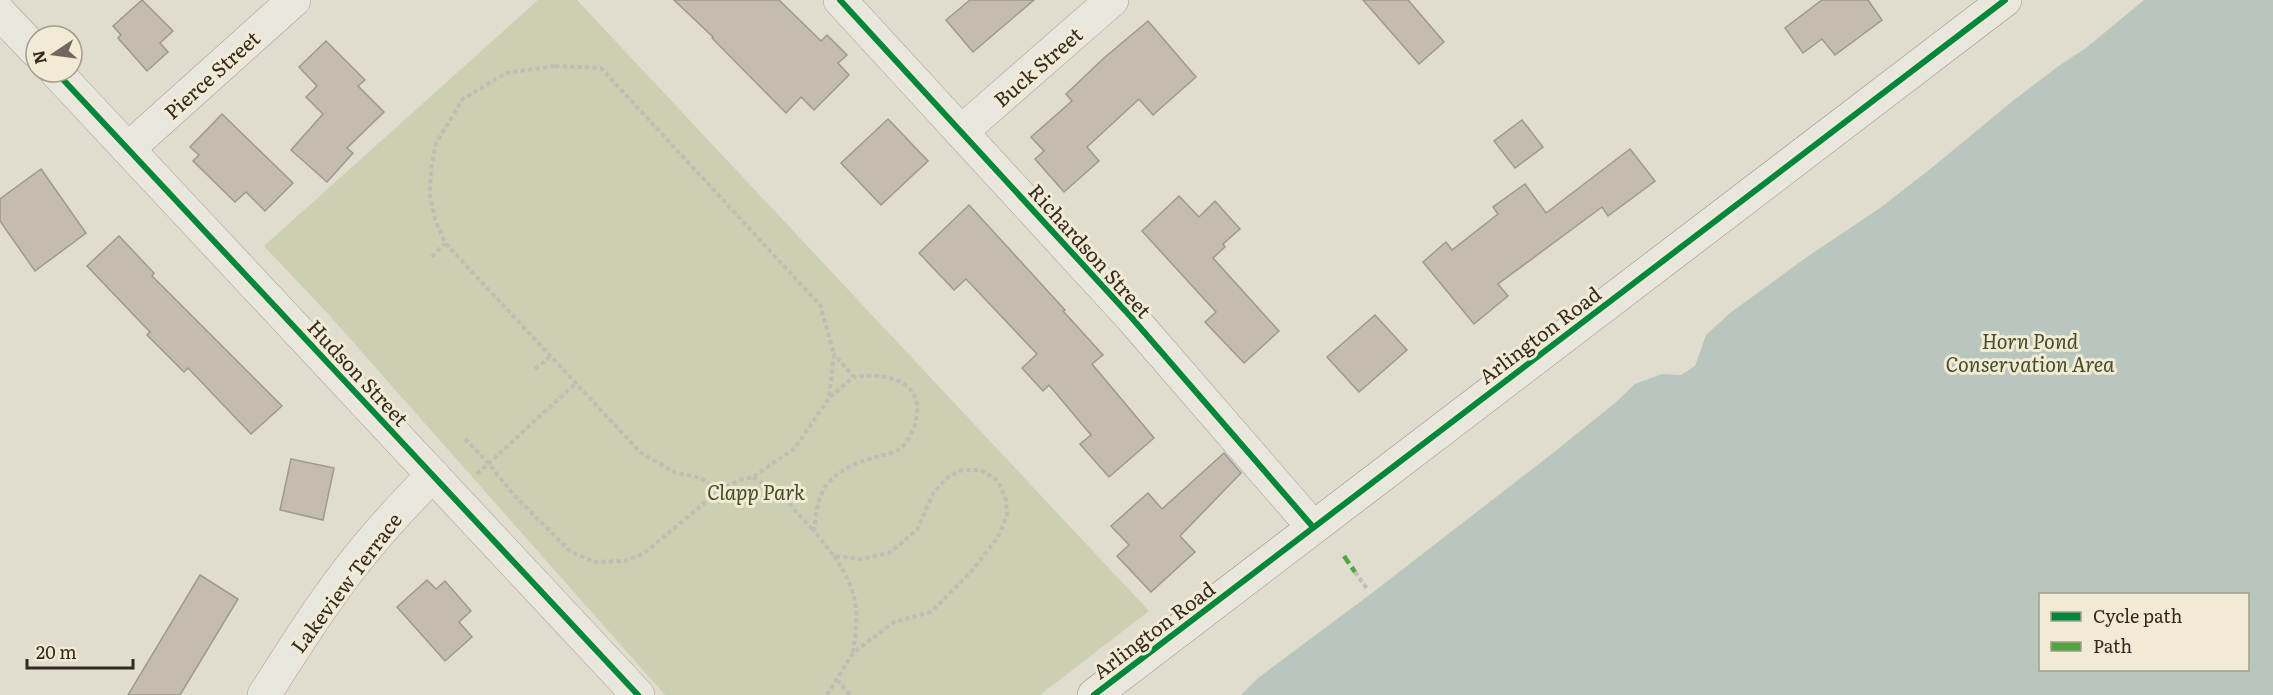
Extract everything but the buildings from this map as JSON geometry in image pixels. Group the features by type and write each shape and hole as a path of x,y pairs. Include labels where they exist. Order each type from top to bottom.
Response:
{"street":[{"name":"Pierce Street","path":"128,149 294,0"},
{"name":"Richardson Street","path":"840,0 1131,317 1313,527"},
{"name":"Buck Street","path":"961,132 1112,0"},
{"name":"Arlington Road","path":"1094,695 2005,0"},
{"path":"0,13 24,38"},
{"name":"Hudson Street","path":"67,84 638,695"},
{"name":"Lakeview Terrace","path":"264,695 316,615 354,563 379,531 433,475"}],"path":[{"path":"719,491 701,478 676,473 640,453 446,243 435,219 430,196 431,170 436,142 463,99 506,73 555,66 601,68 820,304 834,354 829,398"},
{"path":"432,257 446,243"},
{"path":"834,354 854,377"},
{"path":"535,369 551,356"},
{"path":"465,439 514,495 570,550 594,562 625,561 644,553 719,491 739,480 753,477 795,448 829,398 854,377 874,374 895,379 914,394 919,411 914,431 898,450 855,463 831,480 817,503 814,531"},
{"path":"477,474 575,384"},
{"path":"827,695 853,653 894,622 931,612 971,572 998,537 1008,516 1006,500 998,481 981,470 962,470 948,477 933,493 917,530 889,553 862,559 834,556"},
{"path":"753,477 783,497 834,556 849,580 857,603 853,653"},
{"path":"1355,572 1368,590"},
{"path":"837,680 850,695"}],"green space":[{"name":"Clapp Park","path":"538,0 577,0 1149,611 1040,695 665,695 330,316 264,246"}],"shaded area":[{"name":"Horn Pond Conservation Area","path":"2144,0 2273,0 2273,695 1241,695 1258,678 1553,453 1635,384 1662,374 1681,375 1695,366 1706,335 1730,313 1880,208 2060,65 2086,48"}],"marked path":[{"path":"1344,556 1355,572"}],"cycle path":[{"path":"840,0 1131,317 1313,527"},
{"path":"1094,695 2005,0"},
{"path":"67,84 638,695"}]}
